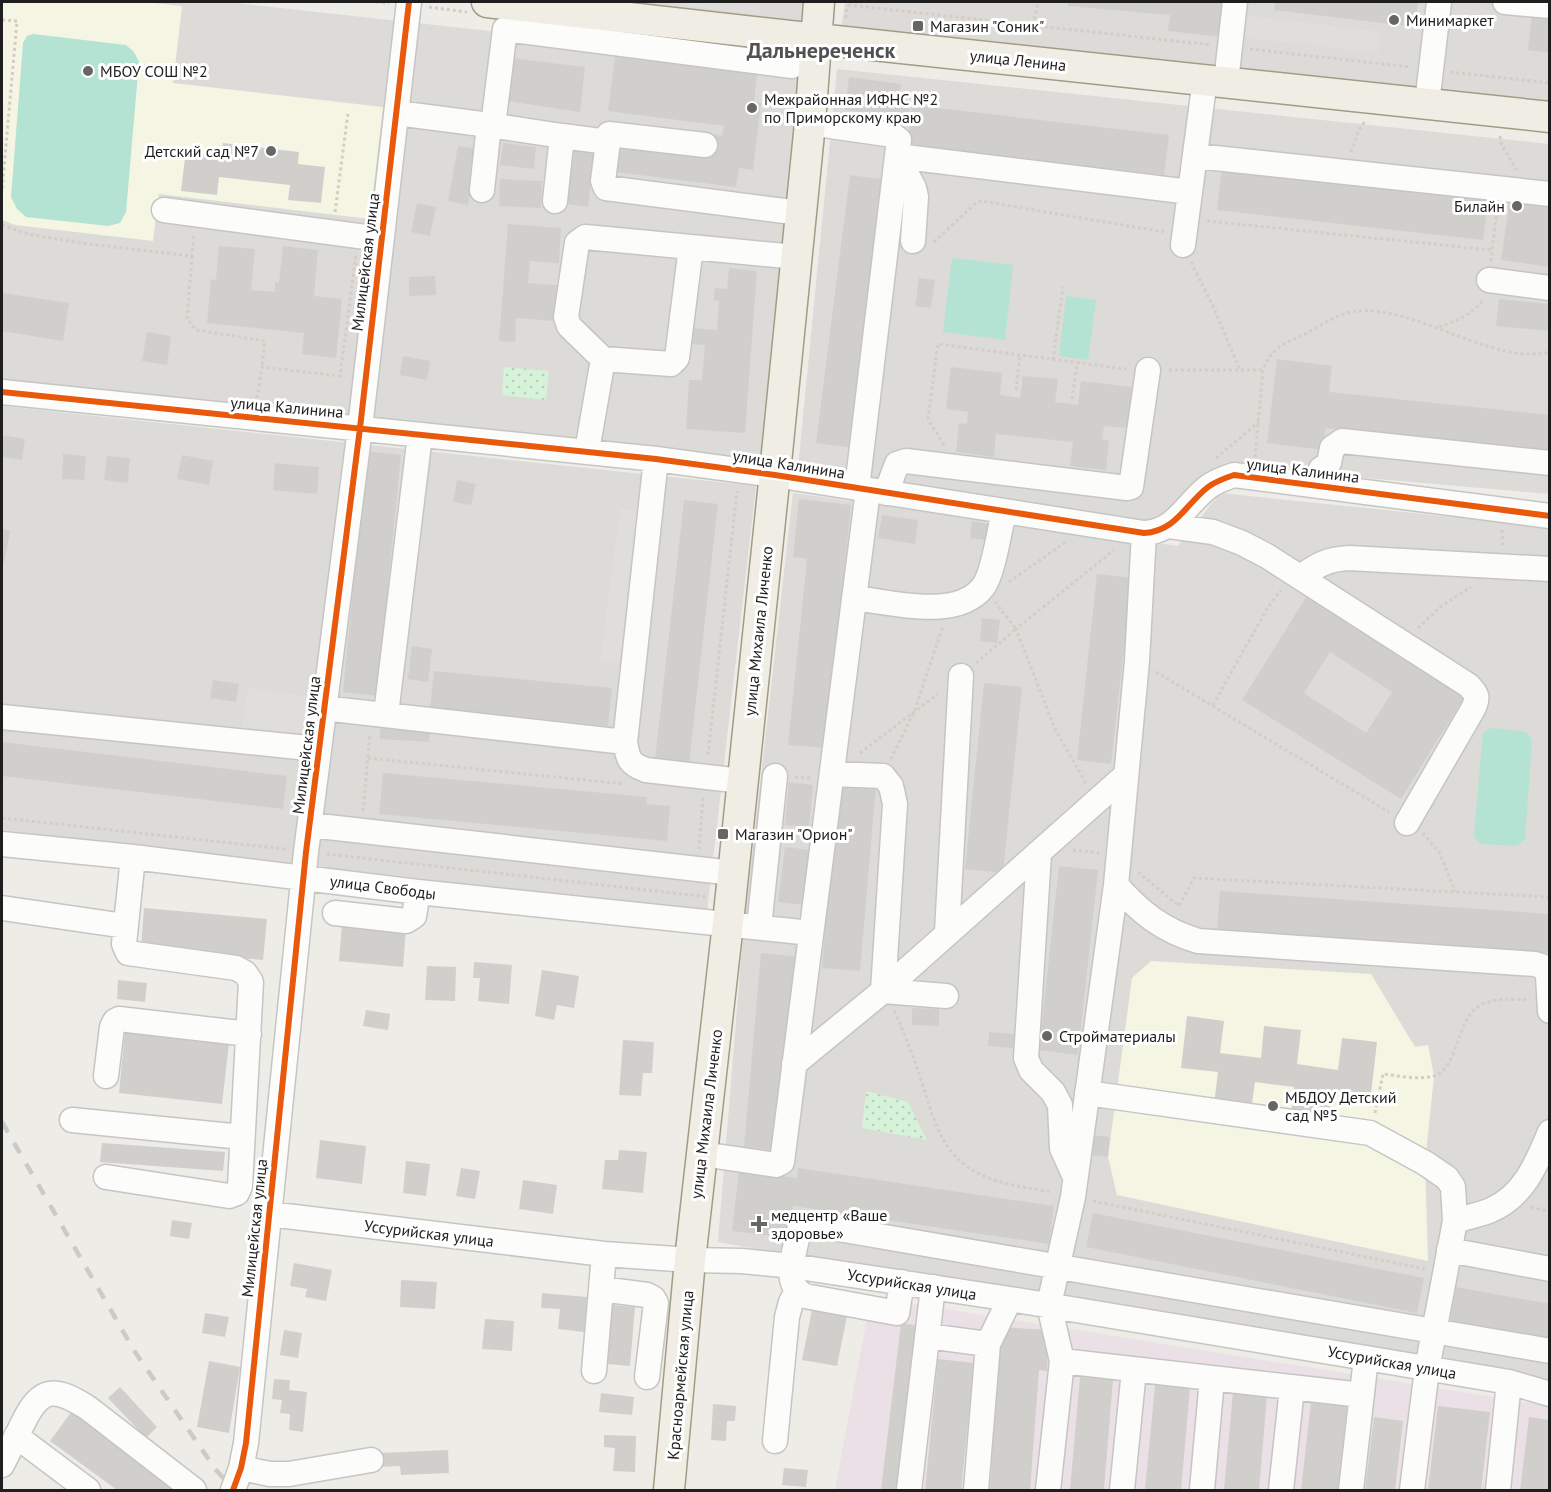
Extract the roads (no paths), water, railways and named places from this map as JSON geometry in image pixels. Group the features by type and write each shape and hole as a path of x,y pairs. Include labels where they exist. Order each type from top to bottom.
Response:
{"main road":[{"name":"улица Михаила Личенко","path":"690,1260 775,475 817,39 829,2"},
{"name":"улица Ленина","path":"501,12 662,11 817,39 1550,117"},
{"name":"Красноармейская улица","path":"669,1491 690,1260"}],"street":[{"name":"Милицейская улица","path":"233,1491 242,1468 246,1443 306,852 360,428 370,237 397,113 409,2"},
{"path":"1183,245 1196,156 1216,81 1229,47 1235,2"},
{"path":"1427,103 1439,2"},
{"path":"1505,2 1550,6"},
{"path":"482,190 491,126 501,12 792,66"},
{"path":"397,113 608,142"},
{"path":"702,1154 776,1165 782,1162 854,598 871,490 898,140 893,135 810,123"},
{"path":"705,145 609,134 603,181 606,188 800,213"},
{"path":"555,201 562,136"},
{"path":"897,156 1190,192"},
{"path":"897,156 914,188 916,197 913,241"},
{"path":"1196,156 1550,194"},
{"path":"164,210 370,237"},
{"path":"691,247 677,358 671,364 603,359 569,326 566,317 577,243 585,237 691,247 796,257"},
{"path":"1489,280 1550,288"},
{"path":"587,451 603,359"},
{"path":"871,490 901,462 957,466 1131,487 1148,370"},
{"name":"улица Калинина","path":"2,392 656,459 775,475 1144,533 1156,532 1169,526 1208,487 1221,479 1234,475 1550,516"},
{"path":"379,713 420,435"},
{"path":"1321,469 1329,463 1332,448 1342,441 1550,463"},
{"path":"656,459 625,742 628,758 635,766 646,770 742,781"},
{"path":"854,598 940,608 972,597 984,587 989,574 1004,511"},
{"path":"1169,526 1228,536 1267,556 1468,685 1476,693 1478,700 1407,823"},
{"path":"1048,1491 1062,1361 1049,1305 1074,1187 1116,885 1137,662 1144,533"},
{"path":"1300,577 1322,562 1349,558 1550,569"},
{"path":"947,932 962,676"},
{"path":"323,708 625,742"},
{"path":"2,717 318,749"},
{"path":"832,774 884,776 891,786 895,804 883,991"},
{"path":"794,1064 883,991 1126,775"},
{"path":"759,927 775,776"},
{"path":"310,825 697,868 759,927 811,933"},
{"name":"улица Свободы","path":"2,844 133,857 418,892 730,898"},
{"path":"1042,850 1026,1058 1031,1070 1053,1092 1059,1105 1062,1148 1074,1187"},
{"path":"106,1177 229,1196 237,1193 240,1186 250,982 245,973 236,968 128,953 124,944 133,857"},
{"path":"1116,885 1145,916 1180,936 1198,941 1535,964 1544,967 1548,975 1549,1007"},
{"path":"335,913 406,921 414,916 418,892"},
{"path":"2,908 125,926"},
{"path":"883,991 946,996"},
{"path":"106,1076 112,1027 119,1019 249,1034"},
{"path":"1087,1093 1370,1133 1425,1163 1447,1178 1453,1187 1455,1221 1427,1369 1412,1491"},
{"path":"72,1120 242,1137"},
{"path":"1455,1221 1490,1210 1506,1202 1521,1188 1550,1132"},
{"name":"Уссурийская улица","path":"269,1214 604,1254 742,1261 792,1266 1049,1305 1366,1358 1509,1383 1550,1394"},
{"path":"988,1344 928,1327 897,1313 805,1296 797,1292 791,1279 799,1230 809,1224 1059,1265 1550,1351"},
{"path":"594,1371 604,1254"},
{"path":"1447,1261 1550,1269"},
{"path":"897,1313 902,1282"},
{"path":"909,1491 933,1287"},
{"path":"601,1289 647,1295 656,1303 647,1377"},
{"path":"775,1441 787,1317 791,1302 797,1292"},
{"path":"976,1491 988,1344 1010,1299"},
{"path":"1351,1491 1366,1358"},
{"path":"1062,1361 1362,1395"},
{"path":"1122,1491 1134,1370"},
{"path":"1202,1491 1212,1378"},
{"path":"1498,1491 1509,1383"},
{"path":"1281,1491 1292,1388"},
{"path":"2,1465 30,1407 38,1398 50,1393 71,1397 88,1408 194,1491"},
{"path":"16,1436 88,1491"},
{"path":"242,1468 270,1474 289,1474 371,1460"},
{"path":"242,1468 258,1491"}],"railway":[{"path":"2,1122 135,1352 216,1470 234,1490"}],"place":[{"name":"Минимаркет","path":"1394,20"},
{"name":"Магазин \"Соник\"","path":"918,26"},
{"name":"МБОУ СОШ №2","path":"88,71"},
{"name":"Межрайонная ИФНС №2 по Приморскому краю","path":"752,108"},
{"name":"Детский сад №7","path":"271,151"},
{"name":"Билайн","path":"1517,206"},
{"name":"Магазин \"Орион\"","path":"723,834"},
{"name":"Стройматериалы","path":"1047,1036"},
{"name":"МБДОУ Детский сад №5","path":"1273,1106"},
{"name":"медцентр «Ваше здоровье»","path":"759,1224"}],"district":[{"name":"Дальнереченск","path":"821,50"}]}
